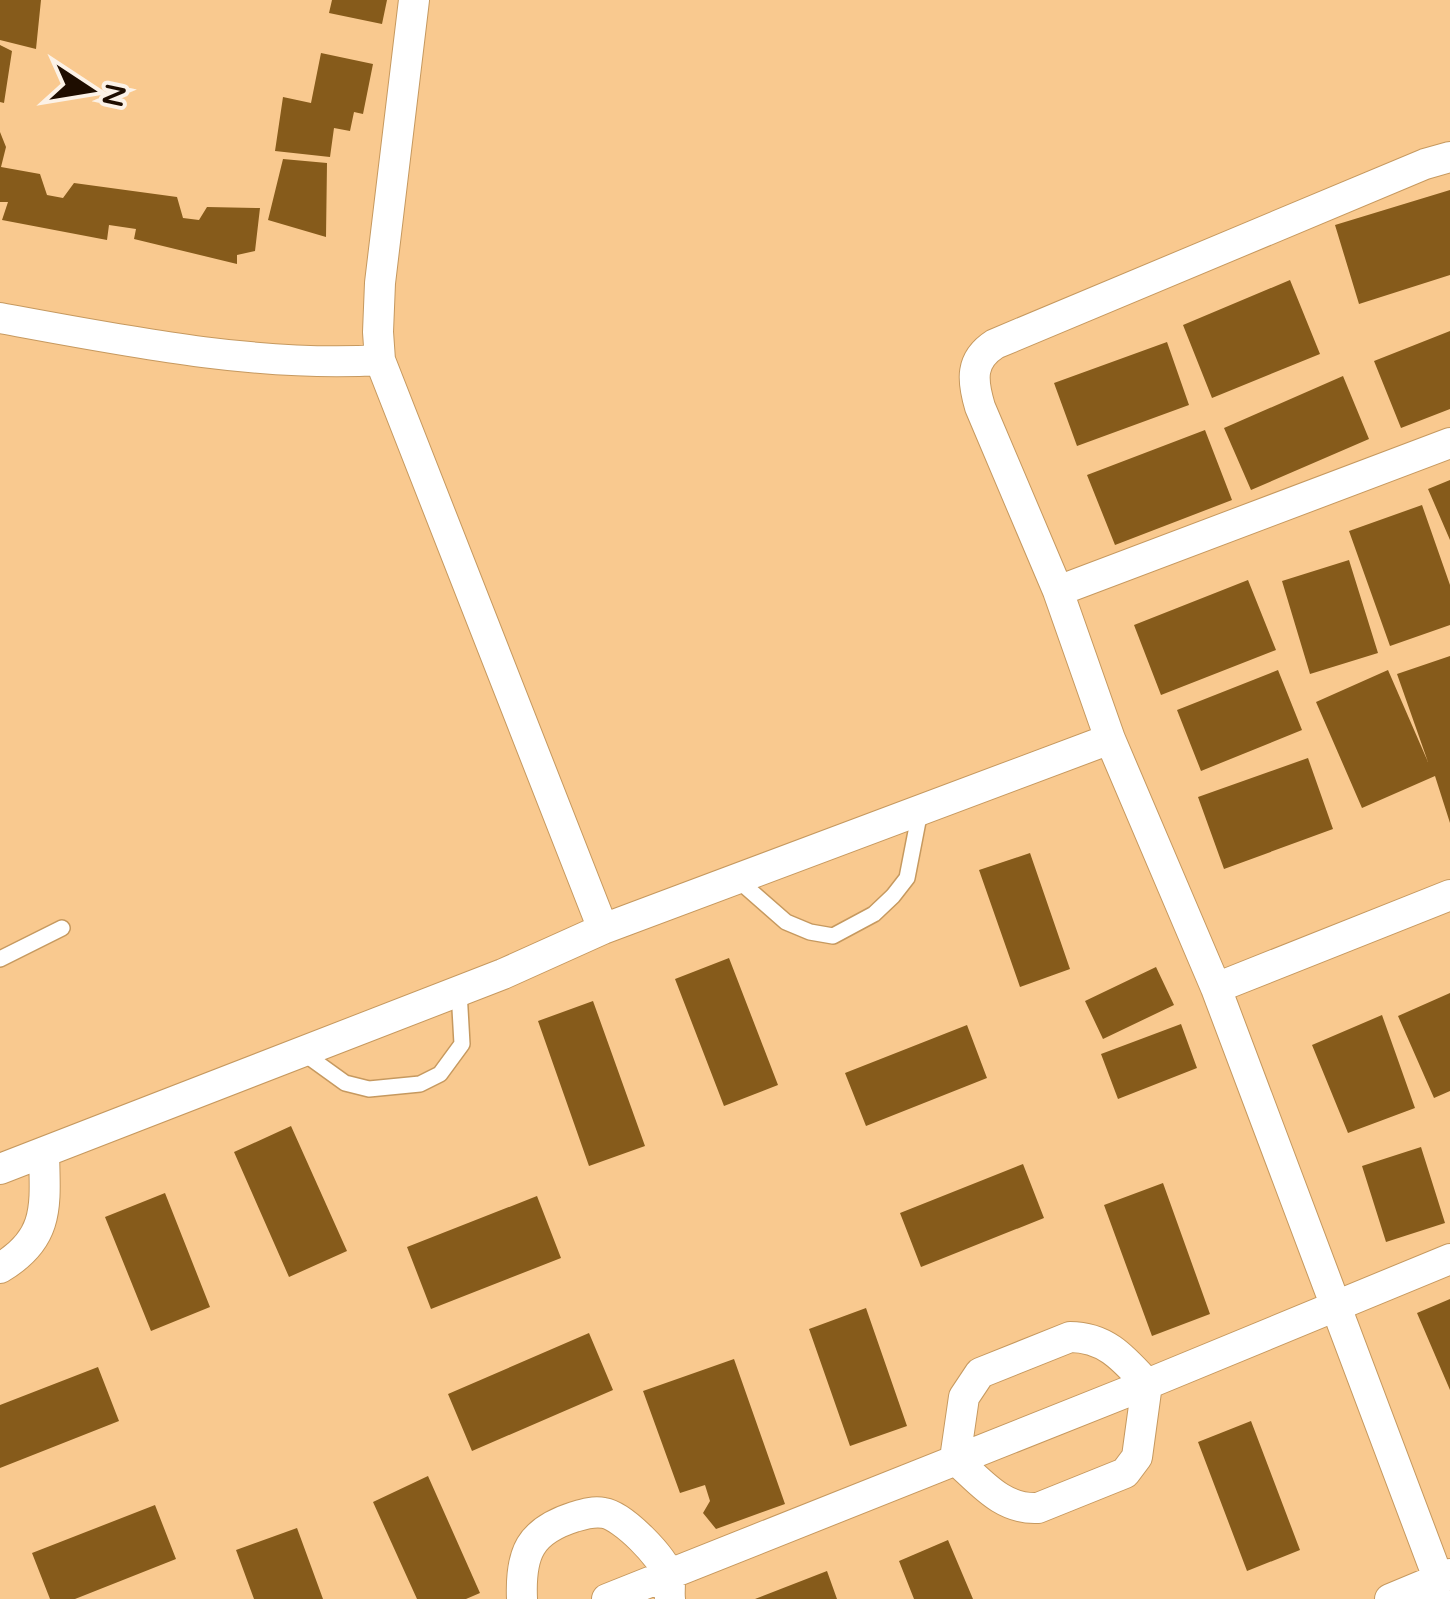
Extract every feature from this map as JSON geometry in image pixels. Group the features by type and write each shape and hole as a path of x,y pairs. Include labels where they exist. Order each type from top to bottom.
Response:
{"street":[{"path":"414,0 380,282 380,360 603,929"},
{"path":"1390,1599 1445,1584 1216,988 1110,739 1058,590 980,406 973,378 982,353 996,344 1407,171 1450,157"},
{"path":"0,318 97,336 304,362 380,360"},
{"path":"1058,590 1450,443"},
{"path":"0,1169 458,991 603,929 1110,739"},
{"path":"1216,988 1450,895"},
{"path":"0,1268 14,1260 45,1215 44,1152"},
{"path":"607,1599 669,1587 956,1459 1450,1259"},
{"path":"956,1459 964,1397 980,1373 1052,1344 1070,1337 1102,1342 1148,1384"},
{"path":"956,1459 1006,1504 1038,1508 1125,1473 1137,1456 1148,1384"},
{"path":"522,1599 526,1560 533,1541 547,1526 589,1512 620,1518 643,1540 669,1587"}],"lane":[{"path":"737,879 786,922 833,936 874,914 900,887 906,878 920,811"},
{"path":"0,959 62,928"},
{"path":"302,1052 345,1083 369,1089 420,1084 440,1074 462,1044 458,991"}],"building":[{"path":"0,0 41,0 36,49 0,40"},
{"path":"332,0 387,0 382,24 329,13"},
{"path":"0,45 12,51 4,103 0,102"},
{"path":"321,53 373,64 363,114 354,112 350,131 334,128 330,157 275,151 283,97 311,103"},
{"path":"0,132 6,147 1,167 40,174 47,195 63,198 74,183 177,197 183,218 199,220 207,207 260,208 255,251 237,255 237,264 134,239 136,229 109,225 107,240 2,220 8,202 0,202"},
{"path":"283,159 327,163 326,237 268,220"},
{"path":"1450,190 1450,275 1359,304 1335,225"},
{"path":"1290,280 1320,354 1212,398 1183,325"},
{"path":"1450,331 1450,409 1401,428 1374,361"},
{"path":"1167,342 1189,405 1077,446 1054,383"},
{"path":"1343,376 1369,439 1251,490 1224,428"},
{"path":"1205,430 1232,500 1115,545 1087,475"},
{"path":"1450,480 1450,540 1428,489"},
{"path":"1422,505 1450,585 1450,625 1390,646 1349,531"},
{"path":"1349,560 1378,653 1310,674 1282,581"},
{"path":"1248,580 1276,650 1161,695 1134,625"},
{"path":"1450,656 1450,823 1435,776 1362,808 1316,702 1388,670 1428,762 1397,674"},
{"path":"1278,670 1302,730 1201,771 1177,710"},
{"path":"1308,758 1333,829 1224,869 1198,797"},
{"path":"1030,853 1070,969 1020,987 979,870"},
{"path":"729,958 778,1085 724,1106 675,979"},
{"path":"1156,967 1174,1005 1103,1039 1085,1001"},
{"path":"1450,993 1450,1091 1434,1098 1398,1016"},
{"path":"593,1001 645,1146 589,1166 538,1021"},
{"path":"1382,1015 1415,1108 1348,1133 1312,1045"},
{"path":"1181,1024 1197,1068 1118,1099 1101,1054"},
{"path":"967,1025 987,1078 866,1126 845,1073"},
{"path":"291,1126 347,1251 289,1277 234,1152"},
{"path":"1421,1147 1445,1223 1386,1242 1362,1166"},
{"path":"1023,1164 1044,1218 921,1267 900,1213"},
{"path":"1163,1183 1210,1314 1152,1336 1104,1205"},
{"path":"165,1193 210,1307 151,1331 105,1217"},
{"path":"537,1196 561,1258 431,1309 407,1247"},
{"path":"1450,1299 1450,1390 1417,1313"},
{"path":"866,1308 907,1426 850,1446 809,1329"},
{"path":"589,1333 613,1390 472,1451 448,1394"},
{"path":"734,1359 785,1504 716,1529 703,1513 710,1501 705,1485 680,1493 643,1391"},
{"path":"98,1367 119,1421 0,1468 0,1405"},
{"path":"1251,1421 1300,1550 1247,1571 1198,1442"},
{"path":"428,1476 480,1593 466,1599 417,1599 373,1502"},
{"path":"155,1505 176,1559 75,1599 50,1599 32,1553"},
{"path":"297,1528 323,1599 254,1599 236,1550"},
{"path":"948,1540 973,1599 914,1599 899,1561"},
{"path":"827,1571 837,1599 755,1599"}]}
